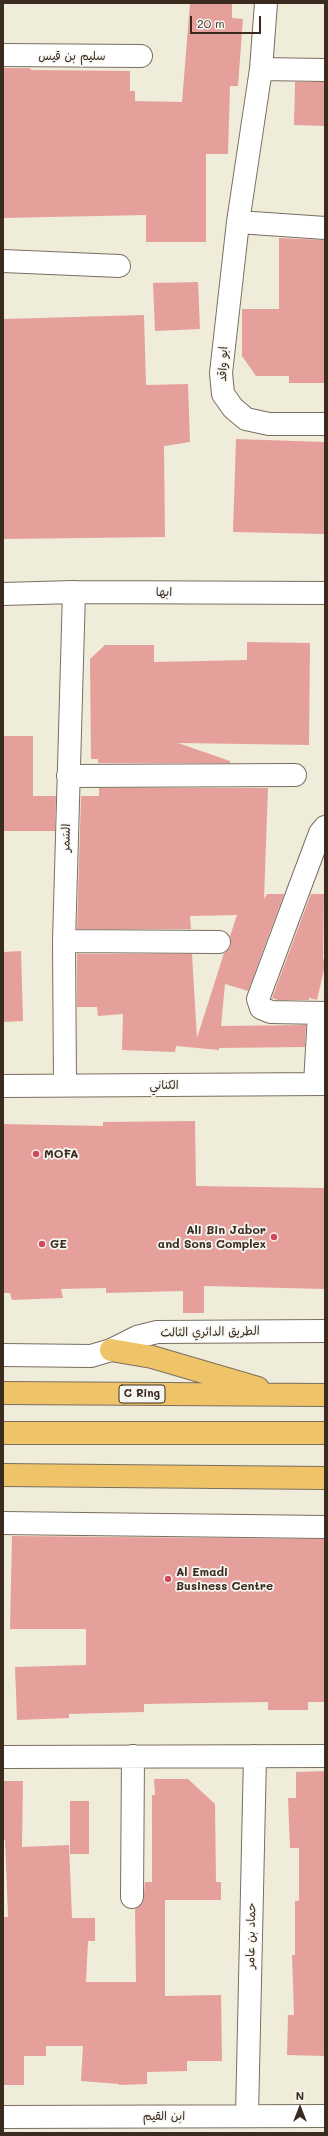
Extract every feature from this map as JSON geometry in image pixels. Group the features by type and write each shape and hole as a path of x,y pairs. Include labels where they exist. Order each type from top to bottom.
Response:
{"highway":[{"path":"111,1350 152,1357 280,1395"},
{"name":"C Ring","path":"3,1393 325,1395"},
{"path":"3,1433 325,1433"},
{"path":"3,1475 325,1478"}],"street":[{"name":"ابو واقد","path":"266,3 260,69 238,222 221,373 223,394 233,408 246,419 269,424 325,424"},
{"name":"سليم بن قيس","path":"3,55 141,56"},
{"path":"260,69 325,70"},
{"path":"238,222 325,228"},
{"path":"3,261 119,266"},
{"name":"ابها","path":"3,594 74,592 325,593"},
{"name":"السَمر","path":"66,1085 64,941 74,592"},
{"path":"68,776 295,775"},
{"path":"320,1084 322,1014 270,1012 261,1008 258,999 320,833 325,827"},
{"path":"64,941 218,942"},
{"name":"الكناني","path":"3,1086 320,1084"},
{"name":"الطريق الدائري الثالث","path":"3,1355 80,1357 111,1350 137,1337 157,1332 325,1331"},
{"path":"3,1523 325,1527"},
{"path":"132,1897 133,1756"},
{"name":"حماد بن عامر","path":"247,2116 255,1756"},
{"path":"3,1757 325,1756"},
{"name":"ابن القيم","path":"3,2117 166,2124 247,2116 325,2116"}],"building":[{"path":"190,3 232,3 232,18 243,19 238,86 230,86 228,154 206,154 206,242 146,242 146,215 3,218 3,68 29,68 32,70 130,71 130,91 135,91 135,101 182,102"},
{"path":"295,82 325,82 325,126 294,125"},
{"path":"279,238 325,240 325,383 289,383 289,376 256,376 242,356 242,309 279,309"},
{"path":"198,282 200,329 155,331 153,283"},
{"path":"144,315 146,385 188,384 190,442 164,446 165,537 3,539 3,319"},
{"path":"236,439 325,442 324,534 233,532"},
{"path":"247,642 310,643 309,745 178,743 230,761 230,763 98,763 98,759 91,759 90,659 105,645 154,645 154,662 247,660"},
{"path":"3,736 33,736 33,796 56,796 55,831 3,831"},
{"path":"99,788 268,788 264,899 267,894 284,894 248,991 225,984 221,1026 306,1025 305,1047 219,1048 219,1050 176,1046 175,1052 122,1050 123,1014 98,1016 97,1007 77,1007 77,954 192,954 197,1038 224,953 230,948 230,936 237,915 190,916 191,929 77,929 81,796 99,796"},
{"path":"311,894 324,894 323,959 325,960 325,965 317,1000 309,998 309,1000 278,1000 272,998"},
{"path":"21,951 23,1021 3,1022 3,952"},
{"path":"195,1121 196,1186 325,1188 325,1289 204,1286 204,1313 183,1313 183,1291 106,1293 106,1288 61,1289 63,1298 12,1300 10,1293 3,1293 3,1124 103,1126 103,1122"},
{"path":"12,1536 325,1539 325,1702 308,1702 308,1710 268,1710 268,1702 144,1704 144,1712 69,1714 69,1718 17,1720 15,1667 86,1665 86,1629 10,1629"},
{"path":"325,1771 325,2056 287,2055 288,2015 294,2015 292,1955 295,1955 295,1901 299,1901 299,1848 290,1848 288,1798 296,1798 296,1772"},
{"path":"154,1779 188,1779 215,1804 216,1882 221,1882 221,1900 165,1900 165,1996 221,1995 222,2061 187,2061 187,2071 147,2072 147,2084 119,2085 81,2081 83,2046 46,2046 46,2056 24,2056 24,2085 3,2085 3,1917 8,1917 5,1840 3,1840 3,1781 23,1781 22,1847 69,1845 72,1918 95,1918 95,1941 88,1941 86,1982 136,1982 135,1909 143,1903 145,1882 152,1882 152,1795 155,1795"},
{"path":"70,1801 89,1801 89,1854 70,1854"}],"place":[{"name":"MOFA","path":"36,1154"},
{"name":"Ali Bin Jabor and Sons Complex","path":"274,1237"},
{"name":"GE","path":"42,1244"},
{"name":"Al Emadi Business Centre","path":"168,1579"}]}
